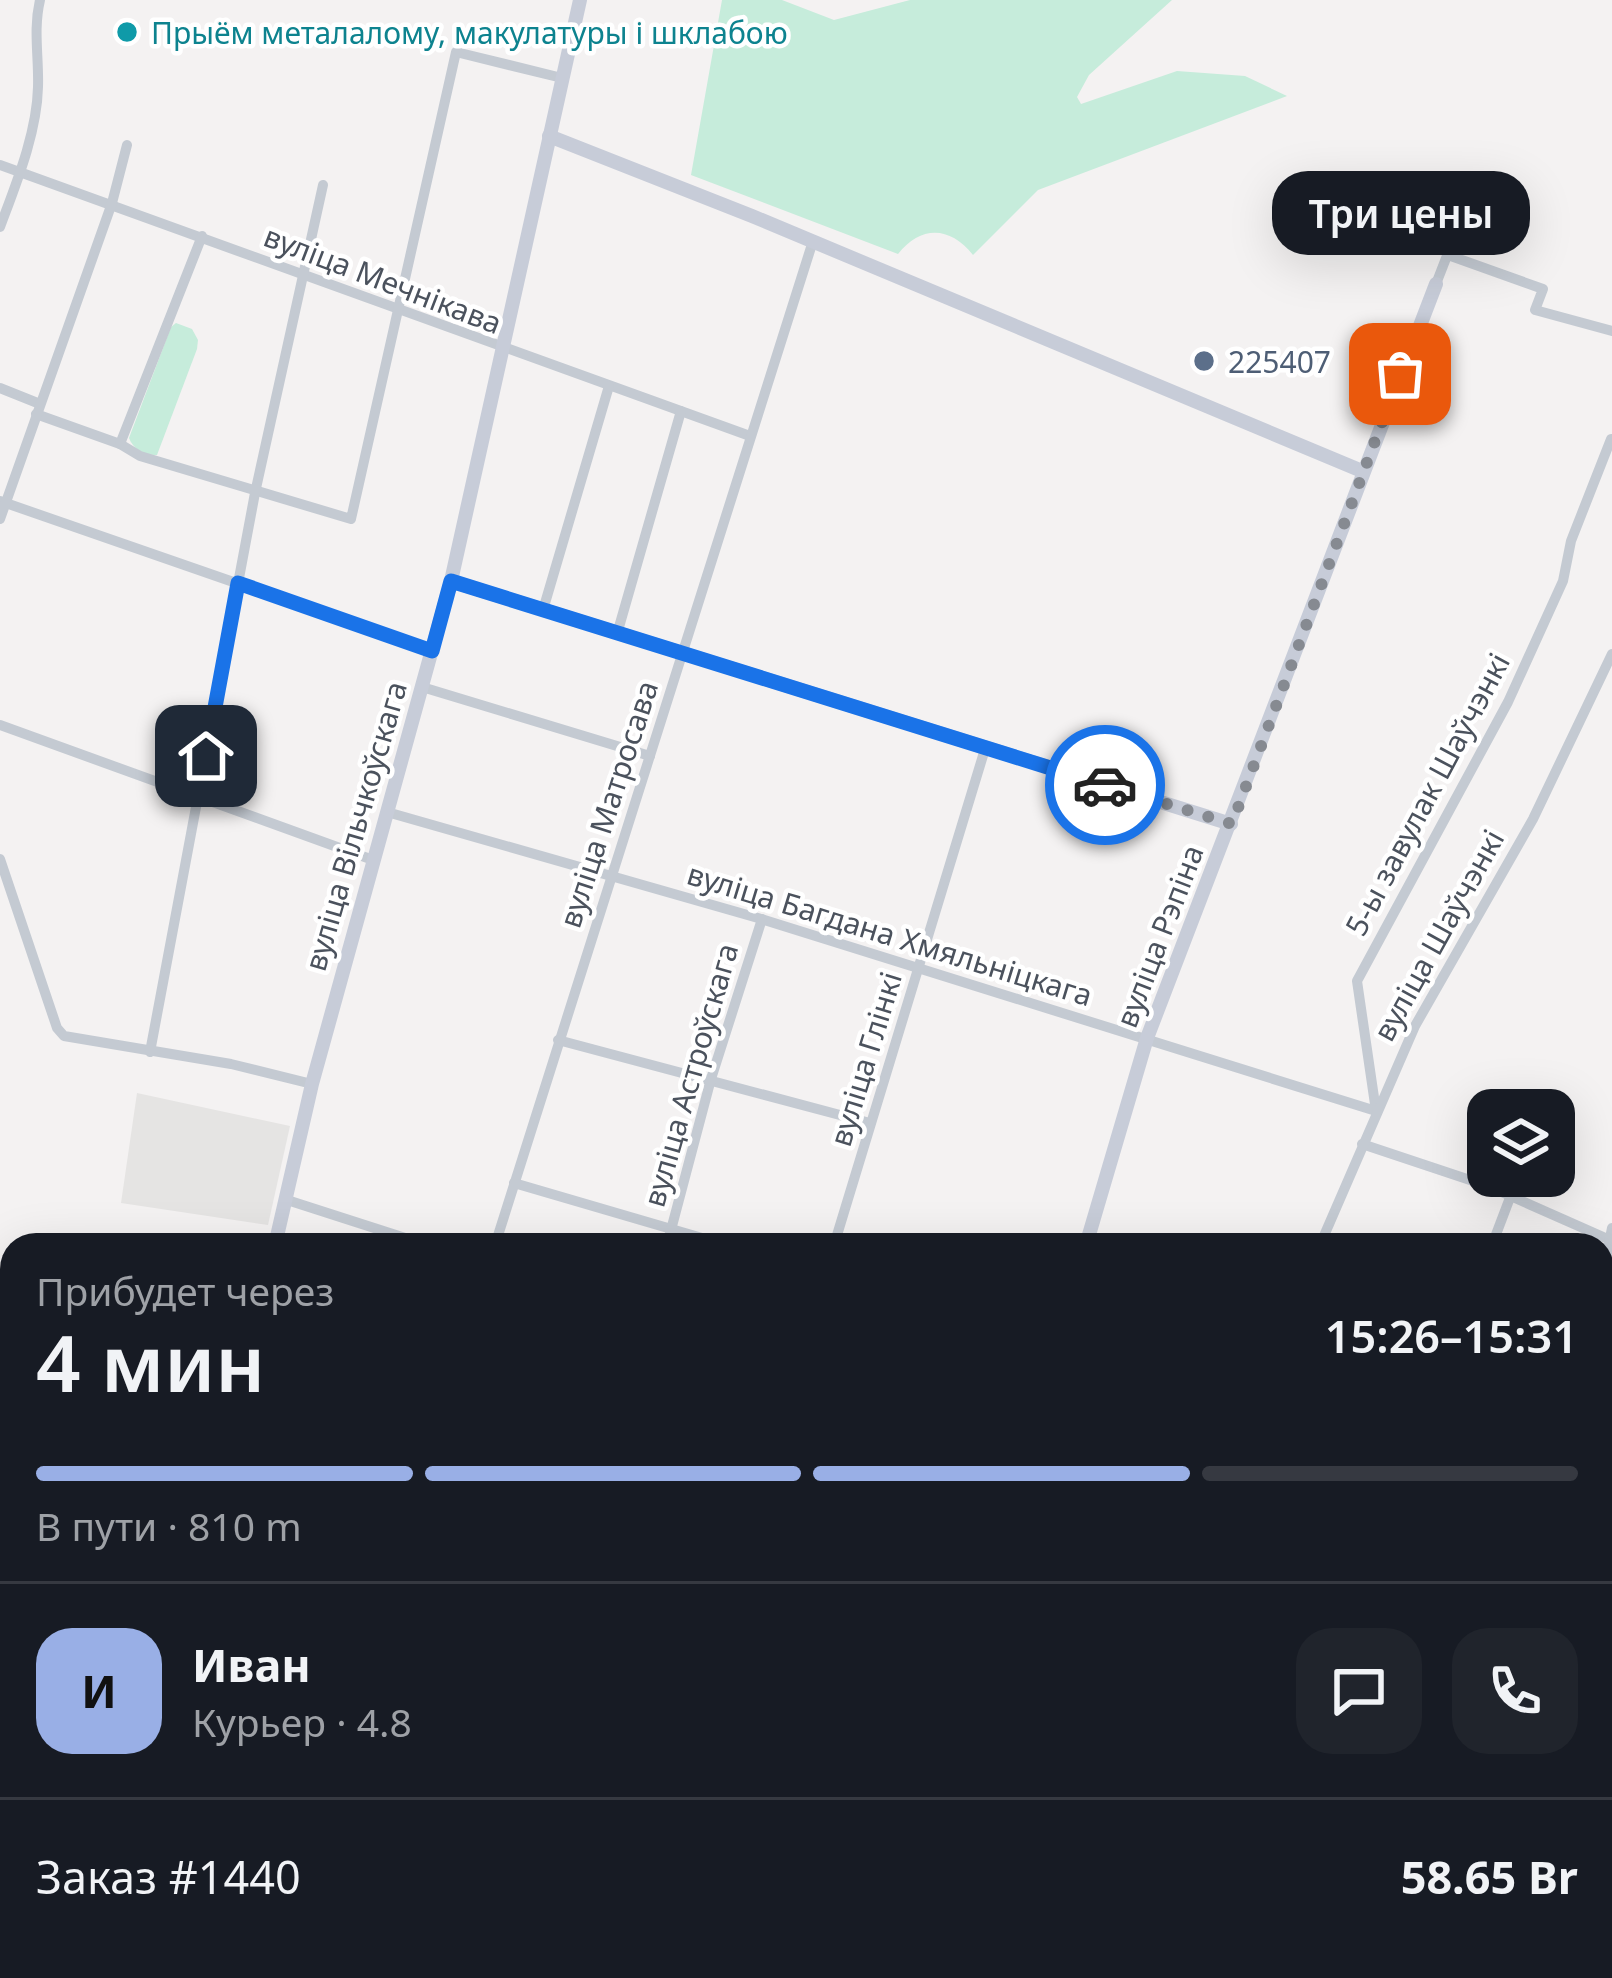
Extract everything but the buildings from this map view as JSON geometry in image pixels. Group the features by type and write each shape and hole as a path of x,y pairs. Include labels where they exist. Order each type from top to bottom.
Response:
{"street":[{"path":"0,227 20,172 39,91 34,25 40,0"},
{"name":"вуліца Вільчкоўскага","path":"277,1233 312,1084 451,581 580,0"},
{"path":"0,388 140,456 255,494 352,519 456,52 562,78"},
{"path":"550,136 1362,470"},
{"path":"0,519 112,202 127,145"},
{"name":"вуліца Мечнікава","path":"0,165 750,436"},
{"name":"вуліца Рэпіна","path":"1090,1233 1147,1039 1476,182"},
{"path":"150,1052 255,494 323,185"},
{"path":"120,444 202,236"},
{"name":"вуліца Матросава","path":"499,1233 813,242"},
{"path":"1448,256 1543,290 1535,310 1612,331"},
{"path":"543,610 609,386"},
{"path":"617,634 681,411"},
{"name":"5-ы завулак Шаўчэнкі","path":"1376,1111 1357,981 1508,701 1563,581 1571,541 1611,439"},
{"path":"3,502 432,651"},
{"path":"451,581 1232,824"},
{"name":"вуліца Шаўчэнкі","path":"1325,1233 1415,1026 1533,819 1612,654"},
{"path":"422,687 650,756"},
{"path":"0,725 374,860"},
{"name":"вуліца Глінкі","path":"838,1233 985,749"},
{"name":"вуліца Багдана Хмяльніцкага","path":"387,812 611,873 1376,1111"},
{"path":"0,859 57,1028 75,1040 231,1064 312,1084"},
{"name":"вуліца Астроўскага","path":"669,1233 762,919"},
{"path":"558,1040 870,1123"},
{"path":"1362,1144 1467,1181"},
{"path":"514,1183 684,1233"},
{"path":"1496,1233 1510,1197"},
{"path":"1513,1197 1608,1233"},
{"path":"284,1199 390,1233"}],"shaded area":[{"path":"137,1093 290,1126 268,1225 121,1203"}],"green space":[{"path":"722,0 782,0 834,20 910,0 1172,0 1089,75 1077,97 1081,104 1177,71 1245,76 1287,96 1038,190 973,255 955,239 936,233 916,238 898,254 691,175"},
{"path":"176,323 192,329 197,349 157,455 148,454 129,438"}],"way so far":[{"path":"1105,785 1232,824 1400,374"}],"place":[{"name":"Прыём металалому, макулатуры і шклабою","path":"127,32"},
{"name":"225407","path":"1204,361"},
{"name":"Три цены","path":"1400,374"}],"route":[{"path":"206,756 238,583 432,651 451,581 1105,785"}]}
